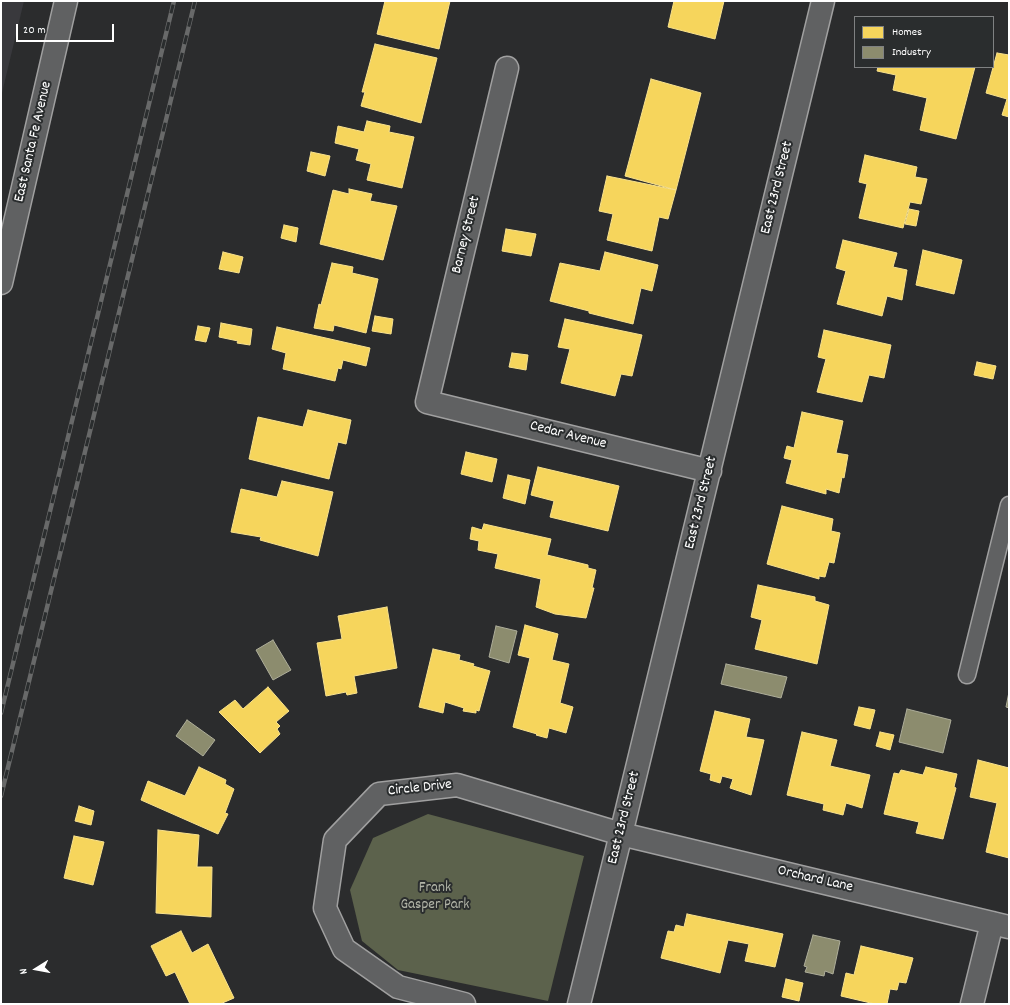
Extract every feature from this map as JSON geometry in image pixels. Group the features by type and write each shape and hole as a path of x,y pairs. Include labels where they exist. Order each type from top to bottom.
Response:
{"street":[{"name":"East Santa Fe Avenue","path":"1,283 66,1"},
{"name":"East 23rd Street","path":"579,1004 710,471 823,1"},
{"name":"Barney Street","path":"427,402 507,68"},
{"name":"Cedar Avenue","path":"427,402 710,471"},
{"name":"Circle Drive","path":"464,1004 398,987 344,949 325,908 335,840 379,794 457,784 621,834"},
{"name":"Orchard Lane","path":"621,834 1000,925"},
{"path":"972,1004 1000,925"}],"lane":[{"path":"967,675 1009,505"}],"shaded area":[{"path":"1,1 24,1 1,97"}],"green space":[{"name":"Frank Gasper Park","path":"428,814 584,856 548,1001 398,970 362,941 350,890 373,838"}],"building: Homes":[{"path":"385,1 450,1 439,49 377,34"},
{"path":"674,1 724,1 715,39 668,27"},
{"path":"375,44 437,58 421,123 361,106 365,92 362,92"},
{"path":"997,53 1009,55 1009,117 1002,115 1007,99 986,93"},
{"path":"878,68 975,68 956,139 920,130 927,98 893,90 896,75 877,71"},
{"path":"651,79 701,93 676,190 625,176"},
{"path":"367,121 390,126 389,132 414,137 402,188 367,180 371,164 356,160 359,149 335,143 338,126 364,132"},
{"path":"311,152 330,156 325,176 307,171"},
{"path":"865,155 917,167 915,177 927,179 921,204 910,202 903,228 859,218 867,184 859,182"},
{"path":"607,176 676,190 668,219 659,217 652,251 607,240 613,214 599,211"},
{"path":"349,189 372,194 370,201 397,206 383,260 320,244 333,190 349,194"},
{"path":"909,209 919,211 916,226 905,224"},
{"path":"284,225 298,228 296,242 281,238"},
{"path":"506,229 536,234 531,256 502,251"},
{"path":"843,240 897,253 893,267 907,270 902,300 887,296 882,316 837,304 846,271 836,268"},
{"path":"923,250 962,260 954,294 916,285"},
{"path":"223,252 243,257 239,273 219,269"},
{"path":"605,252 658,265 652,291 641,288 633,324 550,301 560,263 600,271"},
{"path":"332,263 353,267 352,273 378,279 366,333 334,325 333,331 314,328 319,304 321,305"},
{"path":"375,316 393,319 391,334 372,331"},
{"path":"565,319 642,335 632,376 621,374 615,396 561,383 570,349 558,347"},
{"path":"221,323 252,329 250,345 237,343 238,341 219,337"},
{"path":"198,326 210,328 206,342 195,340"},
{"path":"277,327 370,348 366,366 343,360 341,369 338,368 335,381 283,369 286,353 272,349"},
{"path":"824,330 891,345 884,378 869,375 862,402 817,392 826,359 818,357"},
{"path":"512,353 528,355 526,370 509,367"},
{"path":"977,362 996,366 993,379 974,375"},
{"path":"308,410 351,420 346,444 338,442 329,479 249,459 258,417 303,427"},
{"path":"802,412 843,421 836,453 848,455 844,478 842,477 839,493 826,489 826,494 786,483 792,460 784,458 787,446 794,448"},
{"path":"466,452 497,459 492,482 461,474"},
{"path":"538,467 619,486 608,531 550,517 554,501 531,495"},
{"path":"508,475 530,480 525,504 503,498"},
{"path":"282,481 333,492 318,556 260,540 261,537 231,532 241,489 277,497"},
{"path":"782,506 833,519 831,531 840,533 834,563 829,562 825,577 819,576 819,579 767,564"},
{"path":"484,524 551,539 547,555 588,565 588,568 596,570 592,588 594,588 586,618 555,614 536,607 541,579 495,568 498,554 478,550 479,541 470,539 472,527 482,530"},
{"path":"758,585 815,597 815,601 829,605 817,664 755,649 762,620 751,617"},
{"path":"387,607 397,668 354,676 357,693 347,695 346,692 326,696 317,643 342,639 338,616"},
{"path":"525,625 558,634 552,660 569,664 560,703 573,707 566,733 549,728 547,738 513,727 530,658 518,655"},
{"path":"433,649 460,655 459,660 474,664 473,666 490,671 479,711 476,710 476,713 463,711 464,708 445,702 443,713 419,707"},
{"path":"268,687 289,711 276,722 280,726 277,729 280,734 260,753 219,712 235,700 243,709"},
{"path":"859,707 875,710 870,729 854,725"},
{"path":"715,711 750,719 746,737 764,740 751,795 730,788 733,779 722,776 720,783 710,780 711,774 700,771"},
{"path":"802,732 837,740 830,766 870,775 862,808 846,803 843,815 823,810 824,804 787,795"},
{"path":"880,732 894,735 890,750 876,746"},
{"path":"978,760 1009,768 1009,858 986,852 997,803 970,797"},
{"path":"199,767 226,780 225,784 234,789 225,813 228,814 218,834 141,800 148,781 185,796"},
{"path":"926,767 957,774 954,787 956,788 943,839 916,833 919,822 884,814 894,773 899,774 901,770 923,775"},
{"path":"79,806 94,811 91,825 75,821"},
{"path":"158,830 199,835 197,867 212,867 211,917 156,913"},
{"path":"74,836 104,842 93,885 64,878"},
{"path":"687,914 783,934 775,967 745,961 749,944 728,940 720,973 661,958 668,931 674,932 676,925 684,927"},
{"path":"181,931 192,953 208,944 234,998 220,1004 190,1004 175,972 166,976 151,946"},
{"path":"861,946 913,958 906,983 899,982 897,990 890,989 887,1004 875,1004 841,996 846,973 854,975"},
{"path":"786,979 803,983 799,1001 782,997"}],"building: Industry":[{"path":"496,626 517,631 509,663 489,657"},
{"path":"273,640 291,670 273,680 256,650"},
{"path":"726,664 787,677 781,698 721,684"},
{"path":"1009,692 1009,708 1006,707"},
{"path":"907,709 951,720 943,753 899,742"},
{"path":"187,720 215,740 203,756 176,736"},
{"path":"813,935 840,941 833,974 825,971 824,976 805,972 807,967 804,966"}],"railway":[{"path":"1,713 174,1"},
{"path":"1,796 195,1"}]}
